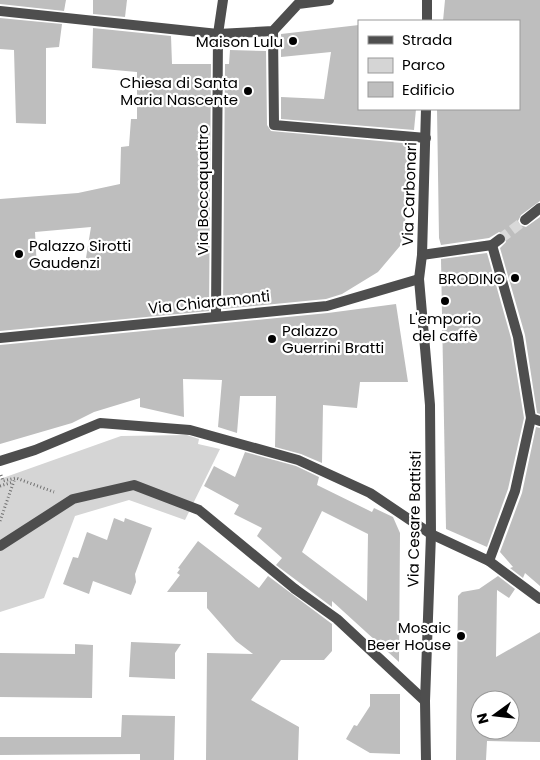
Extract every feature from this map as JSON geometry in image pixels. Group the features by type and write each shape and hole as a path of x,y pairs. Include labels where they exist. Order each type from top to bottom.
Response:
{"street":[{"name":"Via Boccaquattro","path":"216,316 218,34 223,0"},
{"path":"329,0 298,4 273,31 274,125 426,138"},
{"path":"427,0 427,20"},
{"path":"0,11 218,34 273,31"},
{"name":"Via Carbonari","path":"419,279 422,254 426,110"},
{"path":"525,220 540,208"},
{"path":"422,254 496,242 518,337 535,419 515,491 489,561"},
{"name":"Via Chiaramonti","path":"0,338 327,306 419,279"},
{"name":"Via Cesare Battisti","path":"419,279 430,405 431,534 425,701 426,760"},
{"path":"0,462 35,450 100,423 190,430 298,460 370,493 431,534 489,561 540,599"},
{"path":"0,546 73,499 134,485 199,510 295,589 337,619 425,701"}],"path":[{"path":"0,521 16,478 73,499"},
{"path":"0,486 14,482"}],"green space":[{"path":"187,435 199,439 198,444 220,449 185,520 129,500 75,516 44,598 0,612 0,479 121,436"}],"building":[{"path":"0,0 66,0 64,11 0,4"},
{"path":"93,0 127,0 125,17 93,14"},
{"path":"445,0 540,0 540,201 521,215 518,221 520,225 526,227 540,217 540,414 537,413 525,335 500,248 506,242 506,235 499,232 489,238 441,245 439,238 437,110 520,110 520,20 443,20"},
{"path":"0,18 62,24 59,47 46,48 46,124 16,123 14,50 0,49"},
{"path":"358,25 358,110 416,110 414,130 281,119 281,97 324,99 331,52 281,57 281,34"},
{"path":"93,28 171,36 172,64 211,64 209,311 0,331 0,199 78,193 120,184 121,147 129,146 131,119 137,119 137,72 92,68","holes":["91,227 85,264 37,269 35,232"]},
{"path":"230,50 266,51 267,125 271,131 413,144 404,232 400,246 378,272 342,294 326,299 223,309 225,64 229,64"},
{"path":"487,253 511,338 524,418 508,489 487,547 446,529 441,259"},
{"path":"396,304 408,382 360,382 357,408 323,405 322,463 301,454 275,447 276,396 240,396 237,433 218,427 222,380 183,379 184,417 140,407 140,398 94,412 72,423 0,444 0,345 328,313"},
{"path":"536,427 540,428 540,586 525,573 523,578 510,568 513,567 500,552 522,493"},
{"path":"245,452 296,466 319,477 317,485 372,512 374,508 393,517 400,533 399,662 332,601 332,607 276,565 282,558 257,536 262,528 234,514 239,505 204,486 214,466 235,477","holes":["322,511 368,534 367,601 302,552"]},
{"path":"114,518 124,522 125,518 152,528 135,574 136,582 131,595 93,581 89,594 63,584 73,557 78,558 87,532 107,540"},
{"path":"198,541 259,588 268,576 332,624 332,651 324,660 281,660 251,700 299,727 298,760 206,760 207,653 253,654 236,641 207,608 207,592 167,592 180,575 177,573 180,569 178,568"},
{"path":"498,576 515,589 509,598 497,590 496,657 540,632 540,742 487,741 486,760 456,760 458,596 462,592 479,589"},
{"path":"131,642 181,644 175,653 175,679 129,677"},
{"path":"75,644 93,645 92,698 0,697 0,653 75,654"},
{"path":"370,694 400,694 400,754 370,753 346,739 354,725 357,726 370,706"},
{"path":"122,715 175,716 174,760 140,760 140,754 0,755 0,737 121,737"}],"tunnel":[{"path":"500,239 525,220"}],"place":[{"name":"Maison Lulu","path":"293,41"},
{"name":"Chiesa di Santa Maria Nascente","path":"248,91"},
{"name":"Palazzo Sirotti Gaudenzi","path":"19,254"},
{"name":"BRODINO","path":"515,278"},
{"name":"L'emporio del caffè","path":"445,301"},
{"name":"Palazzo Guerrini Bratti","path":"272,339"},
{"name":"Mosaic Beer House","path":"461,636"}]}
